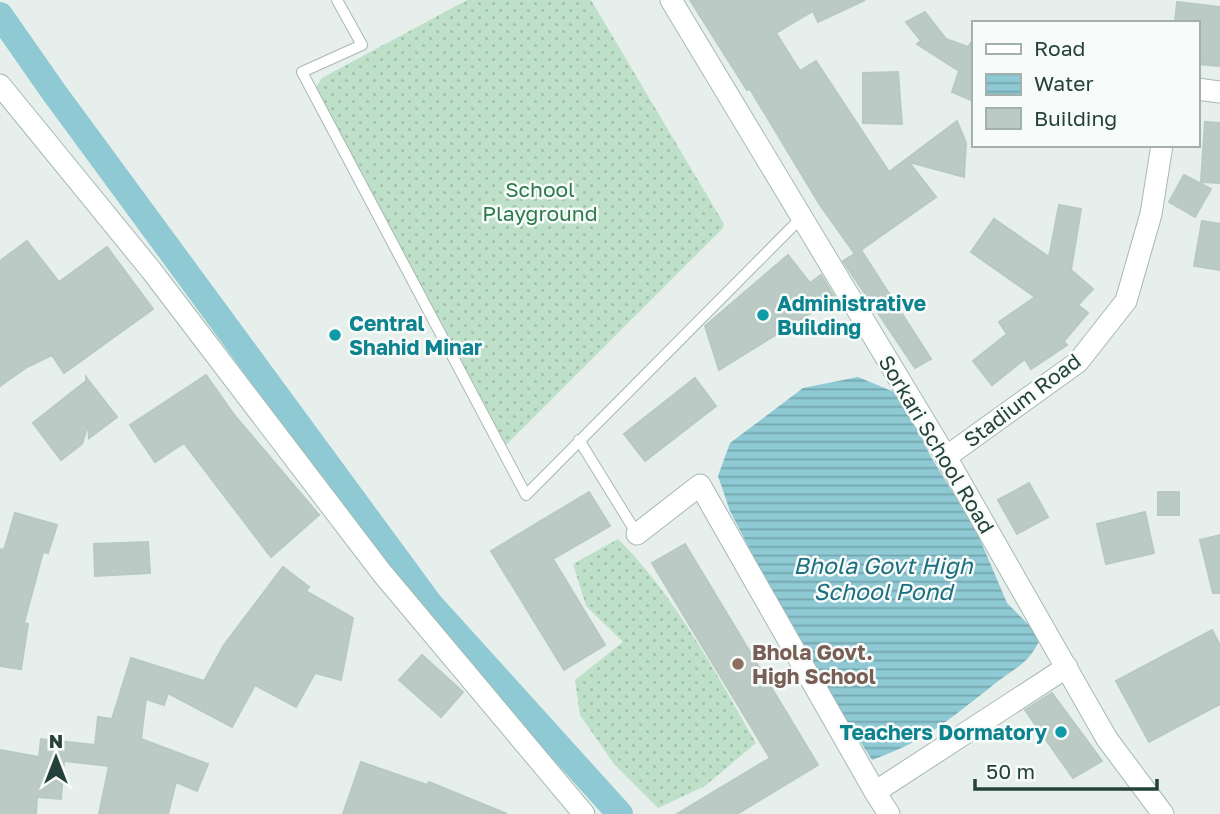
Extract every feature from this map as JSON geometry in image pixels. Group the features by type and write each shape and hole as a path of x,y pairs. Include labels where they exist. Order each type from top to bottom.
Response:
{"street":[{"name":"Sorkari School Road","path":"671,0 946,457 1107,739 1163,814"},
{"path":"0,85 151,270 382,573 584,814"},
{"path":"1199,89 1220,92"},
{"name":"Stadium Road","path":"946,457 1078,362 1126,301 1151,214 1162,147"},
{"path":"637,534 700,485 890,814"},
{"path":"875,792 1067,667"}],"lane":[{"path":"337,0 362,45 302,72 526,495 802,217"},
{"path":"579,440 637,534"}],"green space":[{"name":"School Playground","path":"467,0 591,0 724,224 505,446 316,87 322,78"},
{"path":"618,539 676,610 756,743 705,786 658,808 614,764 580,715 575,680 623,642 586,606 573,564"}],"water":[{"name":"Bhola Govt High School Pond","path":"858,377 899,394 931,457 976,530 1007,603 1041,637 1031,654 1020,665 949,720 908,745 872,760 815,671 764,577 730,511 718,476 730,443 803,388"}],"building":[{"path":"690,0 865,0 818,22 813,11 776,33 800,71 816,61 889,172 957,121 966,143 964,177 909,162 936,197 855,254 820,205 750,89 747,90"},
{"path":"1177,2 1220,7 1220,66 1199,64 1199,21 1175,21"},
{"path":"925,12 946,39 968,47 972,41 972,101 952,92 959,71 917,44 921,41 906,22"},
{"path":"898,72 902,124 863,123 863,73"},
{"path":"1205,122 1220,123 1220,183 1201,182"},
{"path":"1184,175 1211,189 1195,217 1169,202"},
{"path":"1059,205 1081,209 1071,270 1093,289 1078,305 1088,313 1064,341 1067,345 1031,369 1025,359 992,385 973,361 1007,334 999,322 1035,297 971,252 994,219 1049,257"},
{"path":"1202,221 1220,224 1220,270 1194,266"},
{"path":"27,241 59,282 107,247 153,309 64,373 52,355 27,367 0,386 0,261"},
{"path":"861,250 931,359 915,368 843,261"},
{"name":"Administrative Building","path":"788,255 810,283 821,275 835,298 719,370 705,326"},
{"path":"206,375 235,416 319,515 271,557 184,443 155,462 130,425"},
{"path":"86,377 117,417 89,438 88,424 82,444 61,460 33,423 86,381"},
{"path":"695,378 716,406 645,461 624,434"},
{"path":"1029,483 1048,517 1017,534 998,500"},
{"path":"589,492 610,526 553,559 605,645 564,670 491,551"},
{"path":"1158,492 1179,492 1179,515 1158,515"},
{"path":"1145,512 1154,553 1106,564 1097,524"},
{"path":"15,513 57,525 48,553 43,552 24,623 28,624 21,669 0,666 0,549 4,550"},
{"path":"1220,535 1220,593 1213,593 1200,540"},
{"path":"148,542 150,573 95,576 94,544"},
{"path":"685,544 818,765 737,814 677,814 770,758 652,563"},
{"path":"283,567 309,587 306,591 353,618 341,680 315,673 296,707 255,685 232,727 168,693 164,705 146,699 141,739 208,764 197,791 176,782 168,814 99,814 109,766 64,761 61,799 37,797 36,814 0,814 0,750 39,757 41,739 95,745 98,717 112,719 131,658 204,681 224,645"},
{"path":"1212,630 1220,645 1220,704 1149,742 1116,681"},
{"path":"422,655 463,692 441,717 399,680"},
{"name":"Teachers Dormatory","path":"1052,693 1102,761 1073,778 1025,710"},
{"path":"361,762 427,785 429,782 507,814 343,814"}],"waterway":[{"path":"0,15 430,604 620,814"}],"place":[{"name":"Administrative Building","path":"763,315"},
{"name":"Central Shahid Minar","path":"335,335"},
{"name":"Bhola Govt. High School","path":"738,664"},
{"name":"Teachers Dormatory","path":"1061,732"}]}
